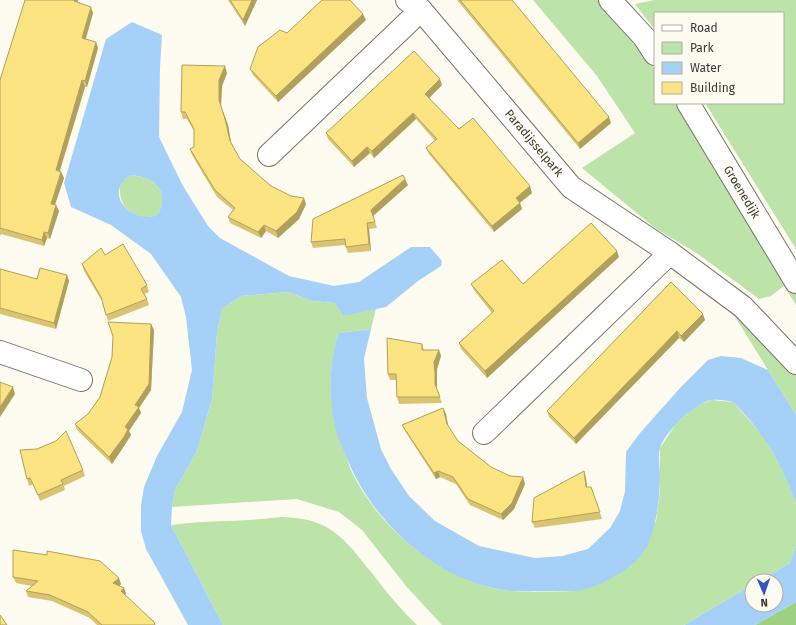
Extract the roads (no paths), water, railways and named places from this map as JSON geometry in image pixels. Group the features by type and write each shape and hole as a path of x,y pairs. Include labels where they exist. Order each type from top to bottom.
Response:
{"street":[{"path":"610,0 644,37 654,52"},
{"name":"Paradijsselpark","path":"269,155 414,5 571,187 670,253 743,307 796,363"},
{"name":"Groenedijk","path":"689,104 796,282"},
{"path":"484,432 670,253"},
{"path":"0,352 81,380"}],"water":[{"path":"132,22 162,35 159,137 183,186 208,226 220,238 289,276 334,286 359,282 411,247 430,247 442,261 441,266 418,281 386,307 343,316 335,303 312,301 288,292 241,296 222,309 217,334 212,399 197,451 175,490 171,525 223,625 188,625 146,549 141,531 141,505 144,487 157,456 182,412 192,370 186,317 181,297 151,254 111,225 71,207 64,183 106,39","holes":["129,176 137,176 152,181 161,192 161,207 157,215 148,217 138,216 130,212 120,199 119,191 122,183"]},
{"path":"371,329 364,359 367,398 381,449 391,469 409,496 435,521 479,546 535,558 562,556 588,549 610,528 620,511 625,491 626,452 640,433 680,388 708,360 721,356 741,358 768,370 796,415 796,504 778,462 763,437 733,402 712,400 697,406 689,412 674,426 663,441 659,455 659,495 654,527 643,553 631,566 604,582 577,591 511,591 484,586 458,576 411,546 390,526 372,504 358,481 338,437 331,394 331,369 335,344 339,333"},
{"path":"796,546 796,602 784,609 784,573 773,573 790,563"},
{"path":"744,590 744,613 776,613 755,625 684,625"}]}
